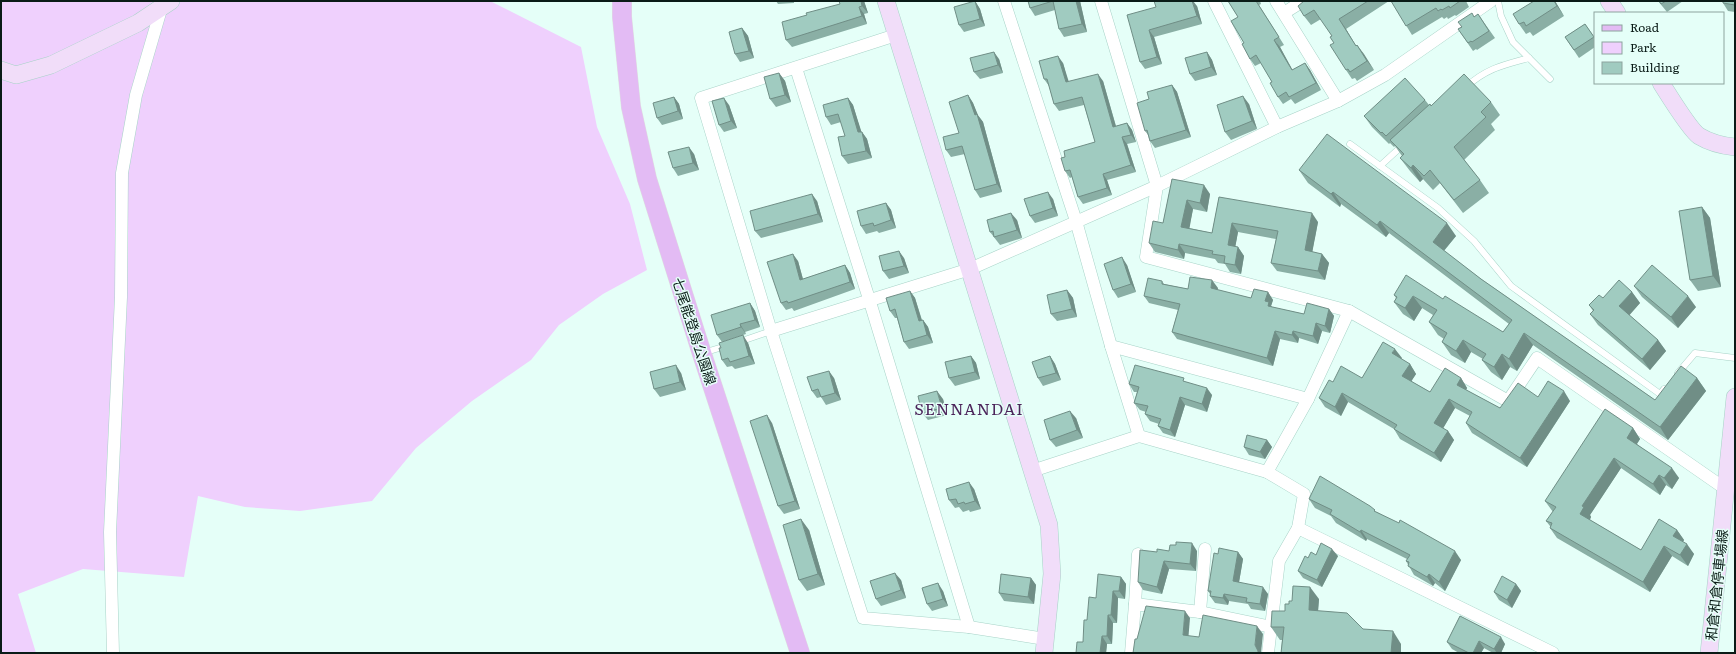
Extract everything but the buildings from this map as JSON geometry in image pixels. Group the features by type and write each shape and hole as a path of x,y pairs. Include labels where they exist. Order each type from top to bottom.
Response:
{"main road":[{"name":"七尾能登島公園線","path":"622,1 622,17 631,107 647,179 702,354 800,653"}],"street":[{"path":"886,1 1049,525 1052,574 1045,646 969,627 863,618 772,332 701,98 896,35"},
{"path":"1004,1 1076,221 1111,346 1139,436"},
{"path":"1101,1 1158,186 1146,257 1349,311 1508,401 1537,358 1727,490"},
{"path":"1214,1 1277,127"},
{"path":"1276,1 1338,100"},
{"path":"1284,13 1303,1"},
{"path":"1609,1 1616,12"},
{"path":"772,332 970,270 1076,221 1158,186 1277,127 1338,100 1385,75 1490,2"},
{"path":"1,70 16,75 51,66 138,23 166,3"},
{"path":"113,653 110,532 121,297 122,173 136,95 166,3"},
{"path":"796,68 870,302 969,627"},
{"path":"1662,84 1699,136 1726,146 1735,147"},
{"path":"1267,472 1308,399 1349,311"},
{"path":"1111,346 1308,399"},
{"name":"和倉和倉停車場線","path":"1709,653 1727,490 1735,398"},
{"path":"1032,471 1139,436 1267,472 1304,494 1298,528 1280,561 1268,653"},
{"path":"1298,528 1553,653"},
{"path":"1200,612 1205,549"},
{"path":"1131,653 1138,554"},
{"path":"1135,604 1200,612 1271,627"}],"lane":[{"path":"1490,2 1501,16 1513,42 1550,79"},
{"path":"1461,91 1479,75 1500,66 1529,58"},
{"path":"1380,166 1409,139"},
{"path":"1350,144 1438,208 1474,241 1511,286 1660,394 1670,382"},
{"path":"702,354 772,332"},
{"path":"1675,376 1695,353 1735,358"}],"green space":[{"path":"1,1 490,1 581,47 597,127 630,204 647,270 603,294 559,325 531,360 472,401 416,448 372,501 300,511 245,507 198,496 184,577 83,569 18,594 36,653 1,653"}],"district":[{"name":"SENNANDAI","path":"969,408"}]}
